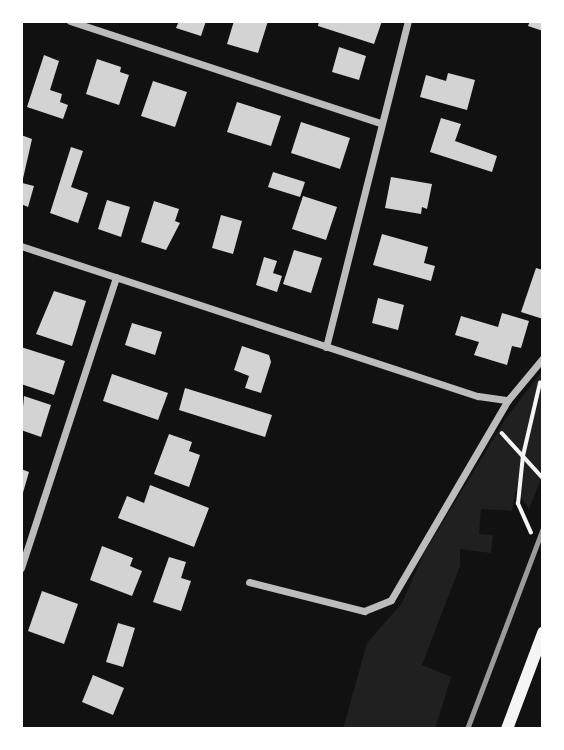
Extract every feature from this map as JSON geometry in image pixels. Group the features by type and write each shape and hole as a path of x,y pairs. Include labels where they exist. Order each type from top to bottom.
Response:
{"main road":[{"path":"507,729 543,633"}],"street":[{"path":"70,21 381,123"},
{"path":"326,347 408,21"},
{"path":"21,246 478,396 508,400"},
{"path":"21,568 116,277"},
{"path":"249,582 365,611 391,600 508,400 543,358"}],"path":[{"path":"531,533 518,504 523,456 541,380"},
{"path":"494,424 543,478"}],"shaded area":[{"path":"543,370 543,474 529,509 516,490 512,511 481,509 479,534 493,535 491,553 460,549 460,566 422,665 451,677 435,729 343,729 367,643 402,603 424,553 506,418"}],"building":[{"path":"179,21 206,21 201,36 176,28"},
{"path":"234,21 268,21 258,53 227,44"},
{"path":"319,21 382,21 374,44 318,26"},
{"path":"530,21 543,21 543,31 528,26"},
{"path":"339,47 366,56 359,80 332,72"},
{"path":"44,55 59,61 50,90 62,94 60,102 68,105 63,119 27,107"},
{"path":"97,59 121,67 120,72 129,75 119,105 86,94"},
{"path":"448,73 475,80 467,110 420,97 426,75 446,81"},
{"path":"153,81 187,92 175,127 141,116"},
{"path":"237,102 281,116 271,146 227,132"},
{"path":"441,118 461,124 455,141 497,156 492,172 430,152"},
{"path":"301,122 350,138 340,169 291,153"},
{"path":"21,135 32,139 22,183 34,186 28,207 21,204"},
{"path":"71,147 83,151 71,187 88,193 78,223 50,213"},
{"path":"273,172 305,182 300,197 268,187"},
{"path":"391,177 432,184 427,209 422,207 421,214 385,208"},
{"path":"303,196 337,207 326,240 292,229"},
{"path":"107,200 130,207 121,237 98,229"},
{"path":"154,201 179,209 175,221 180,223 166,250 141,242"},
{"path":"221,215 242,221 233,254 212,248"},
{"path":"382,234 428,247 424,263 435,266 431,281 373,265"},
{"path":"294,250 322,258 311,293 283,284"},
{"path":"264,257 277,261 273,273 282,276 277,292 256,285"},
{"path":"536,268 543,270 543,319 521,312"},
{"path":"54,291 86,301 72,346 36,334"},
{"path":"378,298 404,305 398,330 372,323"},
{"path":"502,313 529,321 521,348 512,346 507,365 474,355 479,342 455,335 461,316 498,327"},
{"path":"132,323 162,332 155,355 125,345"},
{"path":"242,346 269,355 271,362 261,393 245,388 249,376 234,370"},
{"path":"21,347 65,361 54,395 21,384"},
{"path":"112,374 168,393 158,420 103,401"},
{"path":"185,388 272,415 265,437 179,410"},
{"path":"24,396 51,405 41,437 21,430"},
{"path":"169,434 192,442 189,451 200,455 189,487 154,474"},
{"path":"21,469 29,472 22,496 21,496"},
{"path":"150,485 209,508 194,547 118,518 127,496 144,503"},
{"path":"102,546 133,558 130,566 142,571 132,596 90,580"},
{"path":"169,557 186,562 181,578 191,581 181,611 153,602"},
{"path":"42,591 78,604 64,644 28,631"},
{"path":"118,623 135,628 123,667 106,662"},
{"path":"93,675 124,688 113,715 82,702"}],"railway":[{"path":"467,729 543,528"}]}
